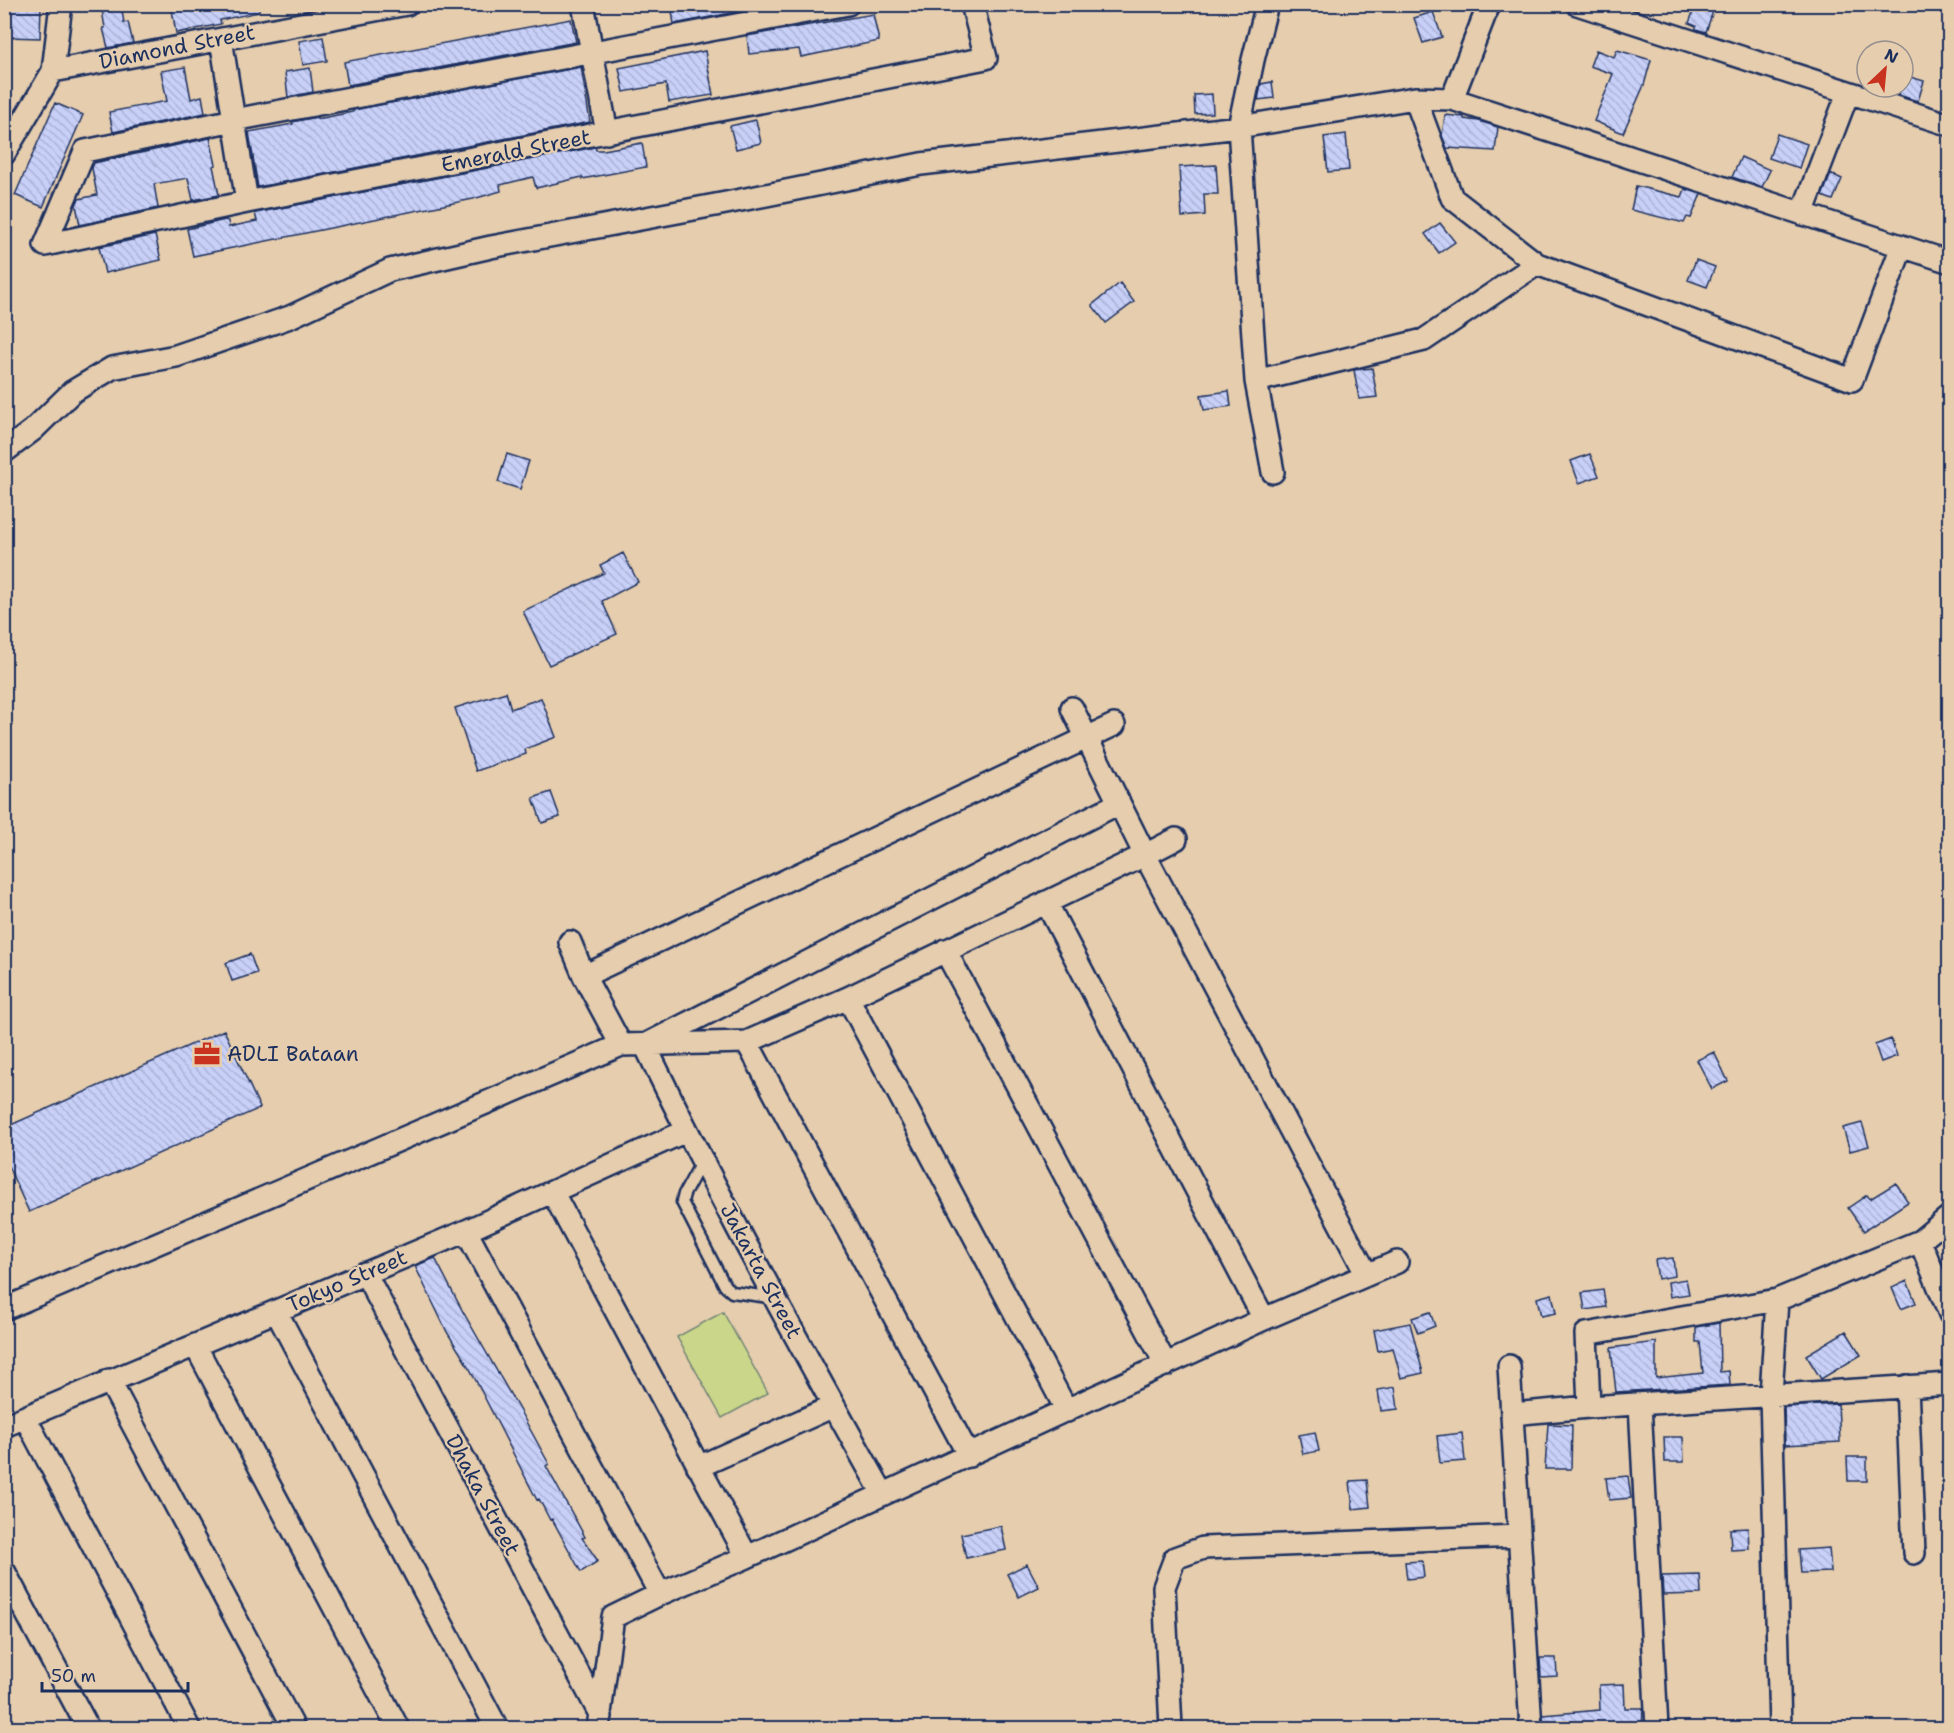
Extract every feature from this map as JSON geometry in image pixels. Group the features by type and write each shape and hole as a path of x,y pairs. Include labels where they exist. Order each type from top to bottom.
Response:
{"street":[{"path":"4,154 53,71 61,4"},
{"name":"Diamond Street","path":"53,71 406,4"},
{"path":"583,4 607,133"},
{"path":"234,120 849,4"},
{"name":"Emerald Street","path":"234,120 85,151 45,245 247,202 986,58 972,4"},
{"path":"1267,4 1239,127 1256,381 1273,472"},
{"path":"1452,99 1489,4"},
{"path":"1577,4 1950,125"},
{"path":"221,39 247,202"},
{"path":"1802,214 1848,93"},
{"path":"1415,98 1452,198 1538,264 1852,380 1902,246"},
{"path":"4,452 33,430 72,392 112,368 176,356 290,317 390,270 491,247 921,164 1239,127 1415,98 1452,99 1950,262"},
{"path":"1256,381 1424,340 1538,264"},
{"path":"1072,708 1145,855 1367,1275"},
{"path":"584,976 1114,725"},
{"path":"645,1045 1119,803"},
{"path":"4,1309 621,1045 747,1042 848,998 1176,839"},
{"path":"1046,902 1264,1319"},
{"path":"570,942 584,976 621,1045"},
{"path":"945,950 1166,1365"},
{"path":"848,998 1067,1411"},
{"path":"747,1042 969,1456"},
{"name":"Jakarta Street","path":"645,1045 686,1131 883,1494"},
{"name":"Tokyo Street","path":"4,1426 466,1231 686,1131"},
{"path":"553,1193 747,1557"},
{"path":"1589,1407 1586,1334 1777,1300 1920,1241 1950,1216"},
{"path":"466,1231 660,1594"},
{"path":"1920,1241 1950,1314"},
{"path":"600,1722 613,1617 1264,1319 1397,1262"},
{"name":"Dhaka Street","path":"365,1273 600,1722"},
{"path":"1777,1300 1771,1395 1780,1728"},
{"path":"276,1311 497,1728"},
{"path":"195,1345 398,1728"},
{"path":"1509,1366 1531,1728"},
{"path":"109,1380 294,1728"},
{"path":"1512,1414 1950,1383"},
{"path":"1907,1386 1914,1553"},
{"path":"1640,1404 1656,1728"},
{"path":"698,1467 834,1406"},
{"path":"25,1417 189,1728"},
{"path":"1171,1728 1164,1587 1175,1558 1203,1548 1519,1536"},
{"path":"4,1571 88,1728"}],"lane":[{"path":"702,1160 682,1202 725,1286 732,1292 776,1298"}],"green space":[{"path":"723,1312 768,1393 722,1418 677,1337"}],"building":[{"path":"6,4 41,4 40,38 6,37"},
{"path":"101,4 121,4 124,23 128,22 133,43 108,48"},
{"path":"171,4 259,4 259,12 220,20 221,24 176,33"},
{"path":"671,4 777,4 674,24"},
{"path":"1696,4 1714,8 1706,32 1696,29 1696,26 1689,23"},
{"path":"1433,12 1442,37 1423,43 1414,18"},
{"path":"873,14 879,41 801,57 799,49 749,54 747,36"},
{"path":"571,19 576,42 348,85 344,62"},
{"path":"323,37 327,61 303,65 299,41"},
{"path":"1596,50 1614,57 1617,50 1651,60 1644,85 1623,133 1594,121 1613,74 1590,66"},
{"path":"705,51 713,95 669,102 666,84 624,92 619,68"},
{"path":"185,67 191,99 202,96 205,113 113,132 109,112 167,101 161,71"},
{"path":"581,67 590,122 258,187 249,132"},
{"path":"310,68 313,92 288,97 285,72"},
{"path":"1915,78 1924,81 1918,101 1911,99 1915,99"},
{"path":"1272,82 1274,98 1258,100 1261,84"},
{"path":"1212,94 1213,113 1195,114 1194,95"},
{"path":"55,103 83,115 43,207 15,195"},
{"path":"1445,115 1464,117 1464,119 1498,127 1495,151 1447,148 1442,136"},
{"path":"756,120 761,143 736,149 730,126"},
{"path":"1346,134 1349,170 1328,172 1324,137"},
{"path":"1777,134 1807,144 1799,168 1769,158"},
{"path":"210,138 219,195 193,200 188,178 154,184 158,208 80,225 76,205 79,199 97,195 92,168 94,163"},
{"path":"642,143 646,167 582,179 582,177 536,188 533,177 500,185 501,191 473,199 193,256 187,229 225,220 228,221 229,227 257,221 255,213 595,147 596,150 604,150"},
{"path":"1741,157 1770,170 1762,187 1732,177"},
{"path":"1216,165 1218,194 1204,194 1205,215 1182,217 1179,167"},
{"path":"1831,174 1842,179 1833,200 1822,196"},
{"path":"1636,186 1682,197 1685,189 1701,194 1691,218 1687,217 1684,223 1631,210"},
{"path":"1440,223 1455,242 1439,253 1425,234"},
{"path":"155,235 161,260 105,273 99,247"},
{"path":"1696,260 1715,267 1707,287 1688,280"},
{"path":"1120,283 1134,302 1106,323 1092,305"},
{"path":"1372,368 1377,397 1359,399 1354,370"},
{"path":"1229,391 1231,406 1204,410 1201,395"},
{"path":"507,454 529,461 520,489 498,482"},
{"path":"1590,454 1599,476 1579,483 1571,461"},
{"path":"623,553 638,582 602,601 617,634 549,665 523,611 604,573 600,565"},
{"path":"506,692 511,709 541,698 556,737 525,749 526,754 476,771 455,708"},
{"path":"551,792 560,817 542,823 533,798"},
{"path":"250,954 257,973 232,981 226,963"},
{"path":"224,1030 260,1108 29,1212 4,1157 4,1128"},
{"path":"1891,1039 1897,1056 1881,1062 1875,1045"},
{"path":"1714,1052 1728,1081 1712,1089 1697,1060"},
{"path":"1862,1123 1869,1146 1850,1151 1843,1128"},
{"path":"1896,1183 1908,1202 1864,1231 1848,1208 1867,1195 1870,1199"},
{"path":"435,1258 549,1464 546,1466 585,1537 582,1538 598,1561 581,1572 552,1519 550,1520 539,1499 537,1500 470,1369 447,1332 415,1266"},
{"path":"1673,1258 1675,1276 1658,1279 1655,1260"},
{"path":"1686,1279 1689,1294 1670,1297 1668,1282"},
{"path":"1907,1281 1916,1303 1901,1309 1892,1288"},
{"path":"1603,1290 1606,1307 1585,1310 1582,1293"},
{"path":"1552,1294 1556,1313 1541,1316 1537,1298"},
{"path":"1430,1312 1435,1326 1418,1333 1412,1318"},
{"path":"1410,1323 1423,1373 1401,1378 1393,1348 1378,1351 1374,1330"},
{"path":"1719,1323 1720,1372 1729,1371 1730,1385 1616,1392 1611,1348 1656,1342 1656,1378 1703,1373 1700,1342 1696,1342 1696,1327"},
{"path":"1846,1331 1861,1355 1821,1379 1806,1355"},
{"path":"1395,1387 1398,1409 1381,1411 1378,1390"},
{"path":"1838,1404 1840,1442 1785,1445 1784,1407"},
{"path":"1548,1424 1572,1425 1571,1469 1545,1469"},
{"path":"1315,1432 1319,1451 1303,1454 1299,1435"},
{"path":"1462,1433 1465,1461 1440,1463 1437,1436"},
{"path":"1664,1437 1683,1437 1684,1462 1665,1462"},
{"path":"1847,1457 1867,1457 1867,1481 1848,1481"},
{"path":"1628,1476 1631,1498 1609,1500 1606,1478"},
{"path":"1367,1480 1370,1507 1353,1509 1350,1481"},
{"path":"1001,1526 1006,1550 966,1558 961,1534"},
{"path":"1748,1528 1749,1549 1731,1550 1730,1529"},
{"path":"1829,1548 1831,1572 1801,1573 1799,1550"},
{"path":"1422,1561 1424,1577 1407,1579 1405,1562"},
{"path":"1027,1564 1039,1587 1019,1597 1007,1574"},
{"path":"1700,1575 1701,1594 1663,1595 1662,1576"},
{"path":"1540,1658 1556,1658 1557,1676 1541,1677"},
{"path":"1624,1684 1625,1708 1643,1708 1642,1728 1544,1728 1543,1715 1600,1710 1599,1685"}],"place":[{"name":"ADLI Bataan","path":"207,1054"}]}
